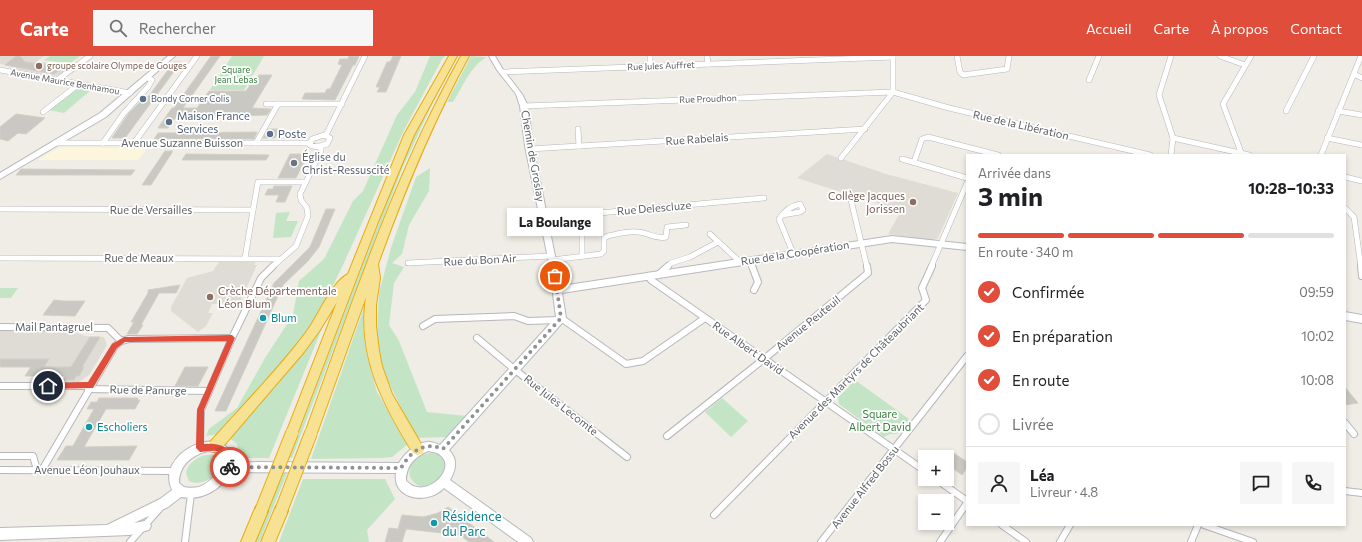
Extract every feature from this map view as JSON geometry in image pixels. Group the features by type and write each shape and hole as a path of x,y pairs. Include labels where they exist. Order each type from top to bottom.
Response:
{"highway":[{"path":"248,542 292,433 352,275 409,135 453,56"},
{"path":"268,542 281,511 388,221 423,135 444,92 465,56"},
{"path":"373,263 376,280 372,296 371,336 374,359 382,386 393,409 418,450"},
{"path":"215,446 281,372 312,333 340,286 352,275"}],"street":[{"path":"57,80 90,56"},
{"path":"0,176 103,115 172,56"},
{"path":"134,143 197,56"},
{"path":"326,135 365,56"},
{"name":"Chemin de Groslay","path":"492,56 502,72 520,94 524,106 529,149 552,258 560,317"},
{"path":"650,56 650,66"},
{"path":"707,56 708,64"},
{"path":"841,158 893,92 893,56"},
{"name":"Rue Jules Auffret","path":"502,72 893,56"},
{"path":"957,56 960,72 963,75 1007,69 1009,56"},
{"path":"1089,80 1100,56"},
{"path":"1171,56 1159,95 1173,138 1171,154"},
{"path":"1220,56 1246,65"},
{"path":"1242,154 1223,104 1251,56"},
{"path":"1286,111 1314,56"},
{"path":"1321,154 1361,59"},
{"name":"Avenue Maurice Benhamou","path":"0,70 130,93"},
{"path":"1354,74 1362,78"},
{"path":"103,143 137,97 146,90 151,83 152,80 148,78"},
{"path":"43,112 79,84"},
{"name":"Rue Proudhon","path":"524,106 893,92"},
{"name":"Rue de la Libération","path":"893,92 949,108 1146,154"},
{"path":"266,104 342,104"},
{"path":"256,143 278,104"},
{"path":"1338,111 1362,115"},
{"path":"578,129 579,146"},
{"name":"Rue Rabelais","path":"529,149 865,129"},
{"path":"326,135 330,138 329,142 321,147 311,146 309,143 314,137 326,135"},
{"path":"914,162 922,139 928,137 994,154"},
{"path":"1173,138 1242,154"},
{"path":"1327,138 1362,145"},
{"name":"Avenue Suzanne Buisson","path":"55,143 309,143"},
{"path":"200,448 201,410 208,391 261,278 296,246 308,216 307,208 301,200 300,194 321,152 321,147"},
{"path":"972,154 973,149"},
{"path":"902,159 966,178"},
{"path":"1346,177 1362,181"},
{"name":"Avenue des Martyrs de Châteaubriant","path":"714,515 926,300 922,288 941,245 966,181"},
{"path":"244,258 258,182 305,182"},
{"name":"Avenue Peuteuil","path":"667,436 764,359 868,273 862,242 850,196"},
{"name":"Rue Delescluze","path":"544,218 764,198"},
{"name":"Rue de Versailles","path":"0,209 254,210"},
{"path":"1346,209 1353,216 1356,226 1362,276"},
{"path":"782,215 779,221 793,254"},
{"path":"1353,216 1362,218"},
{"name":"Rue du Bon Air","path":"408,263 552,258 601,254 604,251 604,238 608,236 640,232 656,238 662,238 666,237 667,227 686,225"},
{"path":"582,234 582,256"},
{"path":"710,234 740,262"},
{"name":"Rue de la Coopération","path":"648,276 862,242 892,239 966,247"},
{"path":"658,275 671,263 690,257 718,242"},
{"name":"Rue de Meaux","path":"0,258 244,258 279,260"},
{"path":"750,260 758,282 754,290"},
{"path":"557,290 648,276"},
{"name":"Rue Albert David","path":"648,276 651,280 918,466"},
{"path":"423,326 435,319 514,316 528,320 560,317 626,364 643,361 705,318"},
{"path":"1346,316 1362,319"},
{"path":"443,449 560,317"},
{"name":"Mail Pantagruel","path":"0,327 108,328 120,341"},
{"path":"39,470 89,387 115,346 120,341 129,339 232,338"},
{"name":"Rue Jules Lecomte","path":"477,338 514,369 627,457"},
{"name":"Avenue Alfred Bossu","path":"821,542 966,357"},
{"name":"Rue de Panurge","path":"0,386 208,391"},
{"path":"1346,424 1354,434"},
{"path":"215,446 227,453 229,460 228,467 217,482 209,488 191,494 180,491 175,487 173,481 175,470 186,456 200,448 215,446"},
{"path":"428,446 443,449 449,457 451,467 449,475 444,482 435,490 424,494 404,488 401,483 401,468 407,457 428,446"},
{"path":"0,456 32,456 39,470"},
{"path":"228,467 401,468"},
{"name":"Avenue Léon Jouhaux","path":"0,470 175,470"},
{"path":"444,482 523,539"},
{"path":"945,486 966,501"},
{"path":"108,530 164,503 180,491"},
{"path":"1346,491 1362,493"},
{"path":"185,542 191,494"},
{"path":"130,542 164,503"},
{"path":"940,542 966,503"},
{"path":"0,534 130,530 145,526"},
{"path":"1003,526 1026,542"},
{"path":"1060,542 1069,526"},
{"path":"1191,542 1198,526"},
{"path":"1207,526 1253,542"},
{"path":"126,542 130,530"}],"shaded area":[{"name":"groupe scolaire Olympe de Gouges","path":"0,56 44,56 37,61 71,67 63,74 53,76 14,69 16,67 0,64"},
{"path":"64,147 148,148 138,160 38,160 55,149"},
{"name":"Collège Jacques Jorissen","path":"827,154 886,174 958,193 938,238 932,240 888,234 901,211 797,178"},
{"name":"Crèche Départementale Léon Blum","path":"219,262 256,262 254,265 257,265 239,304 212,304 208,313 213,313 206,326 198,332 171,311 171,307 187,278 213,271"},
{"path":"0,329 70,330 85,336 104,337 107,345 89,375 79,382 62,382 65,376 25,376 30,367 0,367"}],"green space":[{"path":"50,56 80,56 69,64 44,60"},
{"name":"Square Jean Lebas","path":"232,56 264,56 244,90 210,90"},
{"path":"430,56 445,56 404,130 323,306 299,343 219,434 206,436 209,429 237,408 265,358 293,315 299,281 324,259 353,201 363,191 397,115 415,92"},
{"path":"456,56 458,56 436,96 402,169 292,458 289,458 401,165 422,119"},
{"path":"471,56 487,57 471,71 453,102 447,102"},
{"path":"75,90 91,90 64,113 49,110"},
{"path":"430,168 429,191 409,225 402,254 392,263 404,267 394,283 389,325 399,341 427,412 467,416 447,437 416,438 384,373 377,335 379,293 391,248 416,177"},
{"path":"290,212 286,221 298,221 291,237 273,238 276,213"},
{"path":"0,288 18,288 11,298 0,298"},
{"path":"368,296 365,333 366,351 377,392 408,444 392,457 311,459"},
{"path":"325,321 269,458 239,458 237,444 228,437"},
{"name":"Square Albert David","path":"855,380 909,419 897,434 890,434 884,437 839,404 838,397"},
{"path":"722,398 748,421 731,437 705,412"},
{"path":"430,453 441,456 445,462 445,470 433,483 425,486 417,485 410,477 410,468 414,461 418,458"},
{"path":"205,455 213,455 218,458 220,464 216,474 206,481 194,483 189,481 186,473 187,469 196,459"},
{"path":"283,473 287,473 261,538 259,542 255,542"},
{"path":"303,479 385,479 395,499 367,530 369,542 279,542"}],"building":[{"path":"16,56 20,56 25,62 62,67 54,74 5,65"},
{"path":"211,56 220,56 183,108 197,108 209,91 246,91 254,79 256,79 259,75 272,75 252,108 271,109 267,115 236,117 176,117 168,128 158,128 172,108 174,108"},
{"path":"349,56 359,56 335,100 302,99 305,93 325,93 327,89 330,89 342,65 338,64 340,59 348,59"},
{"path":"393,56 401,56 386,92 377,92 380,87 376,87 387,62 390,62"},
{"path":"174,62 181,62 125,138 112,138 129,113 145,97 148,97"},
{"path":"16,114 45,118 26,134 18,133 8,141 0,139 0,127"},
{"name":"Poste","path":"268,129 280,129 275,138 263,138"},
{"path":"257,132 254,139 154,139 158,133"},
{"path":"165,151 173,151 151,185 142,185"},
{"path":"186,154 269,155 266,160 182,160"},
{"name":"Église du Christ-Ressuscité","path":"290,154 308,154 296,178 278,178"},
{"path":"21,169 135,170 131,175 16,175"},
{"path":"274,186 292,186 285,202 276,202 279,195 265,195 268,189 273,189"},
{"name":"Blum","path":"326,209 335,209 319,247 308,261 283,285 226,411 215,411 274,283 310,247"},
{"path":"180,285 176,293 159,293 137,334 127,334 134,322 131,322 148,293 148,290"},
{"path":"54,300 85,301 75,316 43,315"},
{"path":"90,337 100,337 82,367 84,367 79,376 76,376 74,380 63,380 65,376 25,376 31,367 0,367 0,359 49,359 44,367 71,367"},
{"path":"185,367 208,367 198,386 175,386"},
{"path":"1346,388 1358,403 1346,405"},
{"name":"Escholiers","path":"99,398 138,398 137,400 140,400 135,409 106,409 84,447 137,446 129,460 57,460 66,446 73,446 94,409 87,409 91,402 97,402"},
{"path":"954,453 966,461 966,469 962,475 954,469"},
{"name":"Résidence du Parc","path":"448,507 494,542 469,542 460,535 406,529 402,542 385,542 389,528 398,529 402,515 423,517 438,513"}],"way so far":[{"path":"230,467 401,468 407,457 418,450 428,446 443,449 561,318 555,276"}],"place":[{"name":"groupe scolaire Olympe de Gouges","path":"39,66"},
{"name":"Bondy Corner Colis","path":"143,99"},
{"name":"Maison France Services","path":"169,122"},
{"name":"Poste","path":"270,134"},
{"name":"Église du Christ-Ressuscité","path":"294,163"},
{"name":"Collège Jacques Jorissen","path":"913,202"},
{"name":"La Boulange","path":"555,276"},
{"name":"Crèche Départementale Léon Blum","path":"210,297"},
{"name":"Blum","path":"263,318"},
{"name":"Escholiers","path":"89,427"},
{"name":"Résidence du Parc","path":"434,523"}],"route":[{"path":"48,386 90,386 117,343 120,341 129,339 232,338 203,403 201,410 200,448 215,446 222,449 227,453 229,460 228,467 230,467"}]}
